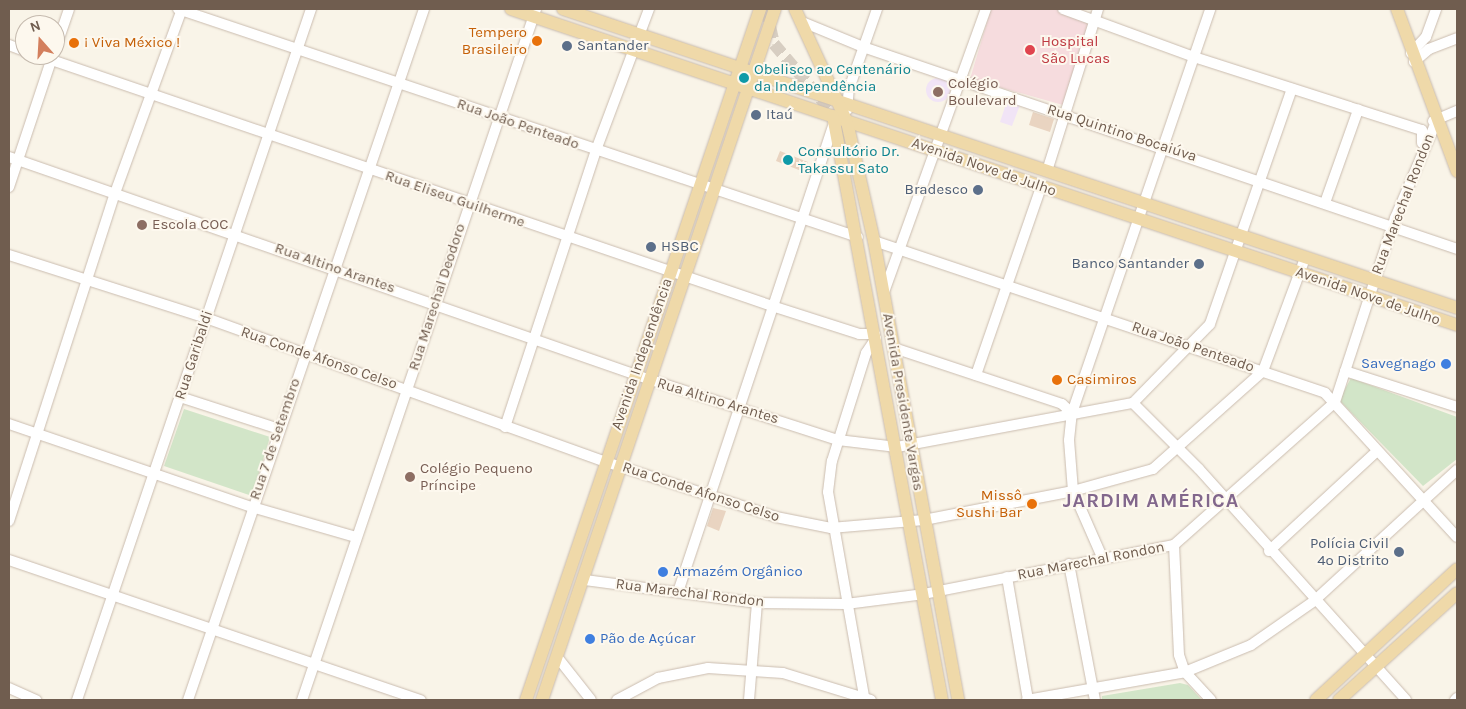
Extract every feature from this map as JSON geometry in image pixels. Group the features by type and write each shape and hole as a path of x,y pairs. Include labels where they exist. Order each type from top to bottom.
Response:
{"main road":[{"name":"Avenida Nove de Julho","path":"511,9 535,12 634,49 838,120 936,150 1041,187 1457,325"},
{"name":"Avenida Nove de Julho","path":"563,9 1374,282 1457,308"},
{"name":"Avenida Independência","path":"542,700 586,580 648,379 746,88 775,9"},
{"path":"1397,9 1413,57 1457,171"},
{"name":"Avenida Independência","path":"526,700 757,10"},
{"path":"797,14 842,102 838,120"},
{"name":"Avenida Presidente Vargas","path":"838,120 942,700"},
{"name":"Avenida Presidente Vargas","path":"838,120 874,241 958,700"},
{"path":"850,158 878,306 876,336"},
{"path":"1316,700 1457,569"},
{"path":"1339,700 1457,593"}],"street":[{"path":"9,521 115,193 152,95 180,9"},
{"name":"Rua João Penteado","path":"180,9 298,51 499,116 596,150 700,181 858,237"},
{"name":"Rua Garibaldi","path":"77,700 312,9"},
{"name":"Rua 7 de Setembro","path":"188,700 252,507 424,9"},
{"path":"505,428 532,337 566,236 649,9"},
{"path":"842,102 876,9"},
{"path":"883,293 986,9"},
{"path":"1063,9 1194,57 1408,128 1422,130 1422,146"},
{"path":"1047,171 1098,9"},
{"path":"1102,557 1074,491 1069,440 1072,413 1210,9"},
{"path":"1413,57 1426,37 1436,9"},
{"name":"Rua Marechal Deodoro","path":"302,700 468,203 535,12"},
{"name":"Rua Quintino Bocaiúva","path":"797,14 863,47 1326,200 1457,248"},
{"path":"1426,37 1429,49"},
{"path":"1413,57 1457,38"},
{"name":"Rua Eliseu Guilherme","path":"65,60 152,95 368,170 772,306 859,334 876,336"},
{"path":"9,187 13,159 49,65"},
{"path":"1292,89 1210,324 1193,346 1133,403 1179,449 1314,601 1406,700"},
{"path":"1326,200 1358,110"},
{"path":"1408,128 1437,120 1457,111"},
{"path":"678,592 740,408 801,217 838,120"},
{"name":"Rua Marechal Rondon","path":"586,580 757,603 846,604 924,594 1102,557 1174,545 1335,402 1393,224 1422,146 1437,120"},
{"name":"Rua Altino Arantes","path":"13,159 436,302 648,379 838,440 897,447 1133,403"},
{"path":"976,375 1041,187"},
{"name":"Rua João Penteado","path":"874,241 1104,316 1325,393 1335,402 1376,452 1421,502 1457,537"},
{"name":"Rua Conde Afonso Celso","path":"9,254 206,318 407,389 505,428 606,462 809,526 831,528 924,520 1074,491 1153,469 1179,449 1263,371 1305,258"},
{"path":"617,700 658,678 708,668 752,668 867,698 831,528 828,492 838,440 866,354 876,336"},
{"path":"894,348 1062,404 1072,413"},
{"path":"1345,370 1457,407"},
{"path":"180,397 279,430"},
{"path":"1059,416 1062,404"},
{"path":"9,424 37,435 155,472 252,507 356,537"},
{"path":"1269,551 1376,452"},
{"path":"1007,577 1027,700 1094,696 1185,672 1251,645 1314,601 1457,470"},
{"path":"1174,545 1177,639 1185,672 1211,700"},
{"path":"9,560 409,698 421,700"},
{"path":"1069,564 1094,696"},
{"path":"750,700 757,603"},
{"path":"558,658 591,700"},
{"path":"9,688 36,700"}],"shaded area":[{"name":"Hospital São Lucas","path":"991,9 1058,9 1090,21 1063,105 970,79"},
{"name":"Colégio Boulevard","path":"938,78 947,81 950,90 947,99 938,102 929,99 926,90 929,81"},
{"path":"1007,101 1020,105 1012,126 1000,122"}],"green space":[{"path":"1351,378 1457,417 1457,459 1423,486 1339,400"},
{"path":"184,409 270,437 252,496 164,466"},
{"path":"1180,683 1188,685 1202,700 1102,700 1102,696"}],"building":[{"path":"1033,112 1054,119 1050,132 1029,125"},
{"name":"Consultório Dr. Takassu Sato","path":"780,151 808,162 804,172 776,161"},
{"path":"713,508 726,511 719,531 707,526"}],"tunnel":[{"path":"766,9 774,44 842,124"}],"place":[{"name":"Tempero Brasileiro","path":"537,41"},
{"name":"¡ Viva México !","path":"74,43"},
{"name":"Santander","path":"567,46"},
{"name":"Hospital São Lucas","path":"1030,50"},
{"name":"Obelisco ao Centenário da Independência","path":"744,78"},
{"name":"Colégio Boulevard","path":"938,92"},
{"name":"Itaú","path":"756,115"},
{"name":"Consultório Dr. Takassu Sato","path":"788,160"},
{"name":"Bradesco","path":"978,190"},
{"name":"Escola COC","path":"142,225"},
{"name":"HSBC","path":"651,247"},
{"name":"Banco Santander","path":"1199,264"},
{"name":"Savegnago","path":"1446,364"},
{"name":"Casimiros","path":"1057,380"},
{"name":"Colégio Pequeno Príncipe","path":"410,477"},
{"name":"Missô Sushi Bar","path":"1032,504"},
{"name":"Polícia Civil 4º Distrito","path":"1399,552"},
{"name":"Armazém Orgânico","path":"663,572"},
{"name":"Pão de Açúcar","path":"590,639"}],"district":[{"name":"JARDIM AMÉRICA","path":"1151,500"}]}
